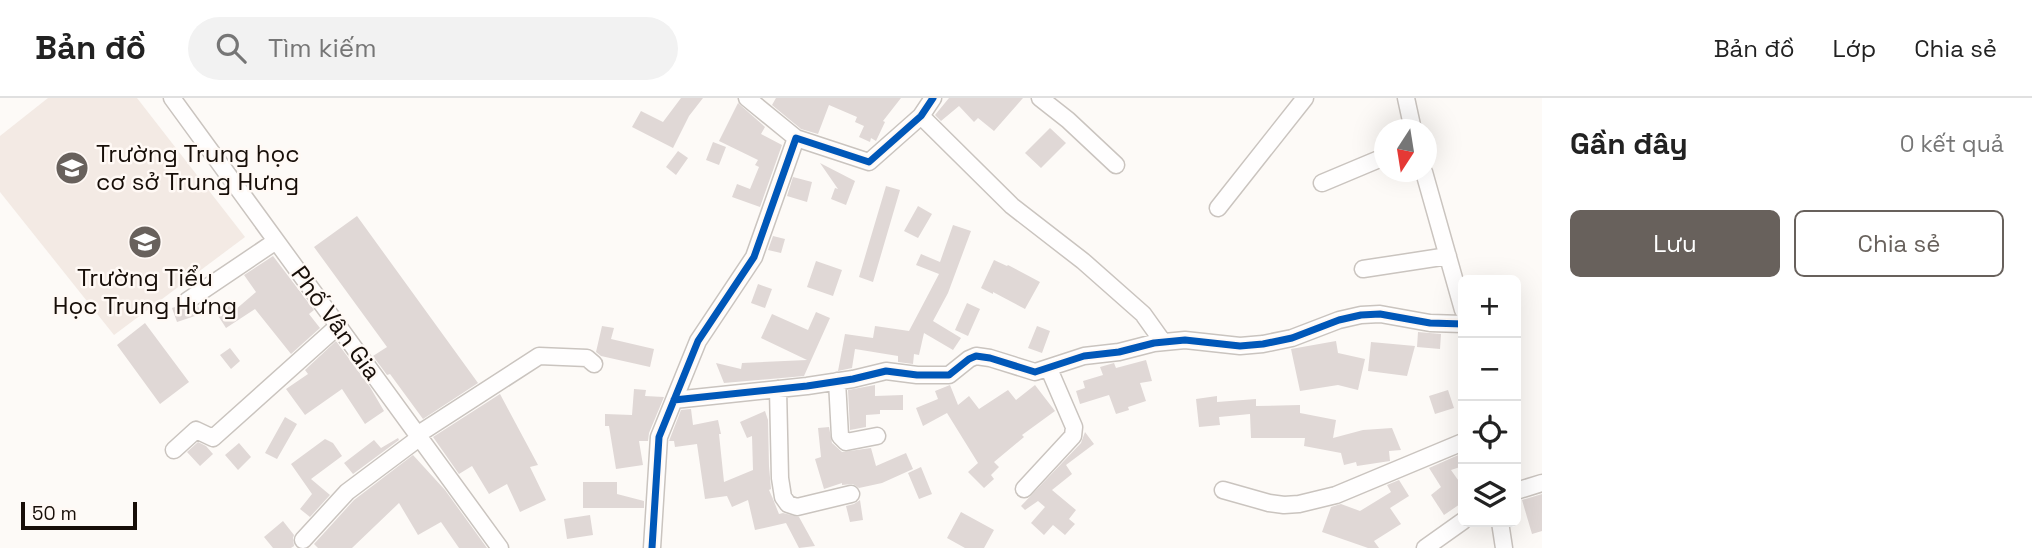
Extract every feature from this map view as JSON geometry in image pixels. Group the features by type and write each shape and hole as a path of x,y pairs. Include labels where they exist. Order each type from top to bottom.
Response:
{"street":[{"name":"Phố Vân Gia","path":"172,98 500,548"},
{"path":"747,98 796,138 869,162 921,116 933,98"},
{"path":"1040,98 1116,165"},
{"path":"1218,208 1305,98"},
{"path":"1406,98 1411,119"},
{"path":"921,116 1012,206 1135,305 1163,342"},
{"path":"652,548 659,437 698,341 754,257 796,138"},
{"path":"1322,183 1374,162"},
{"path":"1427,182 1458,292"},
{"path":"187,301 276,241"},
{"path":"1363,269 1448,256"},
{"path":"674,400 837,381 886,371 949,375 976,356 1039,372 1084,356 1119,352 1163,342 1185,340 1240,346 1263,344 1292,338 1339,320 1381,314 1430,323 1458,324"},
{"path":"174,450 196,430 213,438 338,326"},
{"path":"303,540 347,492 418,436 540,356 587,358 594,364"},
{"path":"1024,489 1073,436 1074,426 1049,369"},
{"path":"837,381 840,436 846,442 877,436"},
{"path":"778,389 780,478 783,497 788,504 797,507 851,494"},
{"path":"1223,490 1269,503 1299,504 1336,495 1458,444"},
{"path":"1521,489 1542,483"},
{"path":"1425,548 1458,525"},
{"path":"1501,527 1504,548"}],"shaded area":[{"path":"48,98 137,98 245,237 114,335 0,192 0,136"}],"building":[{"path":"681,98 703,98 689,116 673,148 632,127 641,111 663,122"},
{"path":"776,98 901,98 883,121 885,122 876,141 871,138 870,142 859,137 864,126 855,122 857,117 829,105 818,134 801,129 772,105"},
{"path":"949,98 1023,98 994,131 978,118 974,122 959,106 941,121 935,115"},
{"path":"738,103 765,127 761,134 782,145 760,207 732,197 737,184 750,189 759,167 755,165 758,160 719,141"},
{"path":"1050,128 1066,143 1041,168 1025,153"},
{"path":"713,142 726,147 719,165 706,160"},
{"path":"678,151 688,158 676,175 666,167"},
{"path":"820,163 855,181 846,205 831,199 835,188 838,189"},
{"path":"793,177 812,182 807,202 787,196"},
{"path":"886,186 900,190 873,282 859,277"},
{"path":"918,206 932,214 918,238 904,231"},
{"path":"357,216 478,383 423,419 390,374 387,375 373,356 387,347 314,247"},
{"path":"953,225 971,231 948,293 933,321 961,338 953,350 924,333 919,355 914,354 913,364 898,362 898,356 855,349 852,368 838,371 845,334 873,338 875,326 909,331 939,274 916,265 921,254 940,262"},
{"path":"773,236 785,239 781,253 768,250"},
{"path":"273,256 314,310 309,314 320,328 291,354 255,309 226,328 217,314 232,304 235,310 256,292 244,275"},
{"path":"994,260 1040,282 1025,309 981,288"},
{"path":"816,261 842,270 833,296 807,287"},
{"path":"758,284 772,289 765,308 751,303"},
{"path":"967,303 980,309 968,336 955,330"},
{"path":"178,306 187,311 198,306 201,314 177,322 172,308"},
{"path":"816,312 830,318 804,376 724,383 716,363 741,369 742,363 807,360 761,338 772,314 808,330"},
{"path":"145,323 189,382 160,404 117,345"},
{"path":"602,326 614,328 611,339 654,349 650,367 601,356 596,352"},
{"path":"1037,326 1050,331 1042,353 1028,348"},
{"path":"1418,332 1441,334 1440,349 1417,347"},
{"path":"336,341 384,411 365,424 342,389 305,415 286,389 308,374 305,370"},
{"path":"1336,341 1338,353 1365,359 1358,390 1338,385 1300,391 1291,349"},
{"path":"1371,342 1415,346 1407,376 1368,371"},
{"path":"230,348 240,361 231,369 220,355"},
{"path":"1146,360 1152,381 1140,383 1146,401 1116,414 1109,395 1080,404 1076,391 1085,388 1083,381 1103,375 1100,367 1114,363 1116,368"},
{"path":"875,385 875,396 903,395 903,410 880,410 880,414 866,415 866,427 850,430 848,390"},
{"path":"950,385 958,405 969,396 979,409 1008,390 1016,400 1035,385 1055,411 1022,435 1024,437 994,462 999,467 991,475 994,479 984,488 968,472 978,463 947,413 923,426 916,408 938,399 935,391"},
{"path":"634,389 646,390 645,396 664,397 648,441 639,441 643,465 616,469 609,426 605,426 605,414 632,415"},
{"path":"1448,390 1454,408 1435,414 1429,396"},
{"path":"500,394 538,465 530,467 546,500 520,512 507,484 489,494 472,466 459,474 433,437"},
{"path":"1217,396 1217,402 1256,399 1256,406 1300,405 1300,413 1336,420 1333,438 1363,430 1392,428 1401,450 1389,451 1390,461 1357,466 1356,462 1344,465 1341,453 1304,446 1305,438 1251,438 1250,414 1219,417 1220,425 1199,427 1196,399"},
{"path":"691,409 693,425 718,420 724,482 753,470 752,436 747,438 740,422 765,411 768,420 769,490 779,514 799,517 815,546 799,548 786,523 755,530 748,500 732,507 727,496 705,499 697,444 675,447 674,441 669,441 681,410"},
{"path":"285,417 297,424 277,459 265,453"},
{"path":"829,427 832,443 842,452 871,448 876,466 906,453 913,469 882,483 859,488 853,484 842,483 824,489 815,459 821,457 818,428"},
{"path":"1085,432 1094,444 1066,465 1072,474 1052,490 1076,510 1069,519 1075,524 1065,535 1053,525 1044,535 1031,523 1045,507 1038,501 1025,510 1021,506 1081,443"},
{"path":"398,438 399,440 353,474 344,463 374,440 381,448"},
{"path":"325,439 333,443 342,456 311,479 330,495 310,517 300,509 312,494 291,464"},
{"path":"198,442 213,454 200,466 187,452"},
{"path":"239,443 251,457 238,470 225,455"},
{"path":"413,455 445,490 487,548 459,548 441,522 418,535 399,503 352,548 318,548 314,544 354,500"},
{"path":"1458,455 1458,468 1451,470 1458,480 1458,505 1444,515 1431,495 1441,487 1429,468"},
{"path":"921,467 932,494 919,499 908,473"},
{"path":"1399,480 1409,496 1390,508 1401,524 1374,541 1379,548 1368,548 1322,532 1331,507 1341,504 1360,511 1391,492 1387,485"},
{"path":"583,482 617,482 617,494 644,501 644,508 583,508"},
{"path":"1542,494 1542,531 1532,534 1522,500"},
{"path":"860,500 863,520 850,522 846,506"},
{"path":"961,512 994,530 984,548 965,548 947,538"},
{"path":"590,515 593,535 567,539 564,519"},
{"path":"283,521 294,535 294,546 273,548 264,537"}],"cycle path":[{"path":"652,548 659,437 698,341 754,257 796,138 869,162 921,116 933,98"},
{"path":"674,400 807,386 886,371 949,375 976,356 1035,372 1084,356 1119,352 1154,343 1185,340 1240,346 1263,344 1292,338 1339,320 1361,315 1380,314 1430,323 1458,324"}],"place":[{"name":"Trường Trung học cơ sở Trung Hưng","path":"72,168"},
{"name":"Trường Tiểu Học Trung Hưng","path":"145,242"}]}
